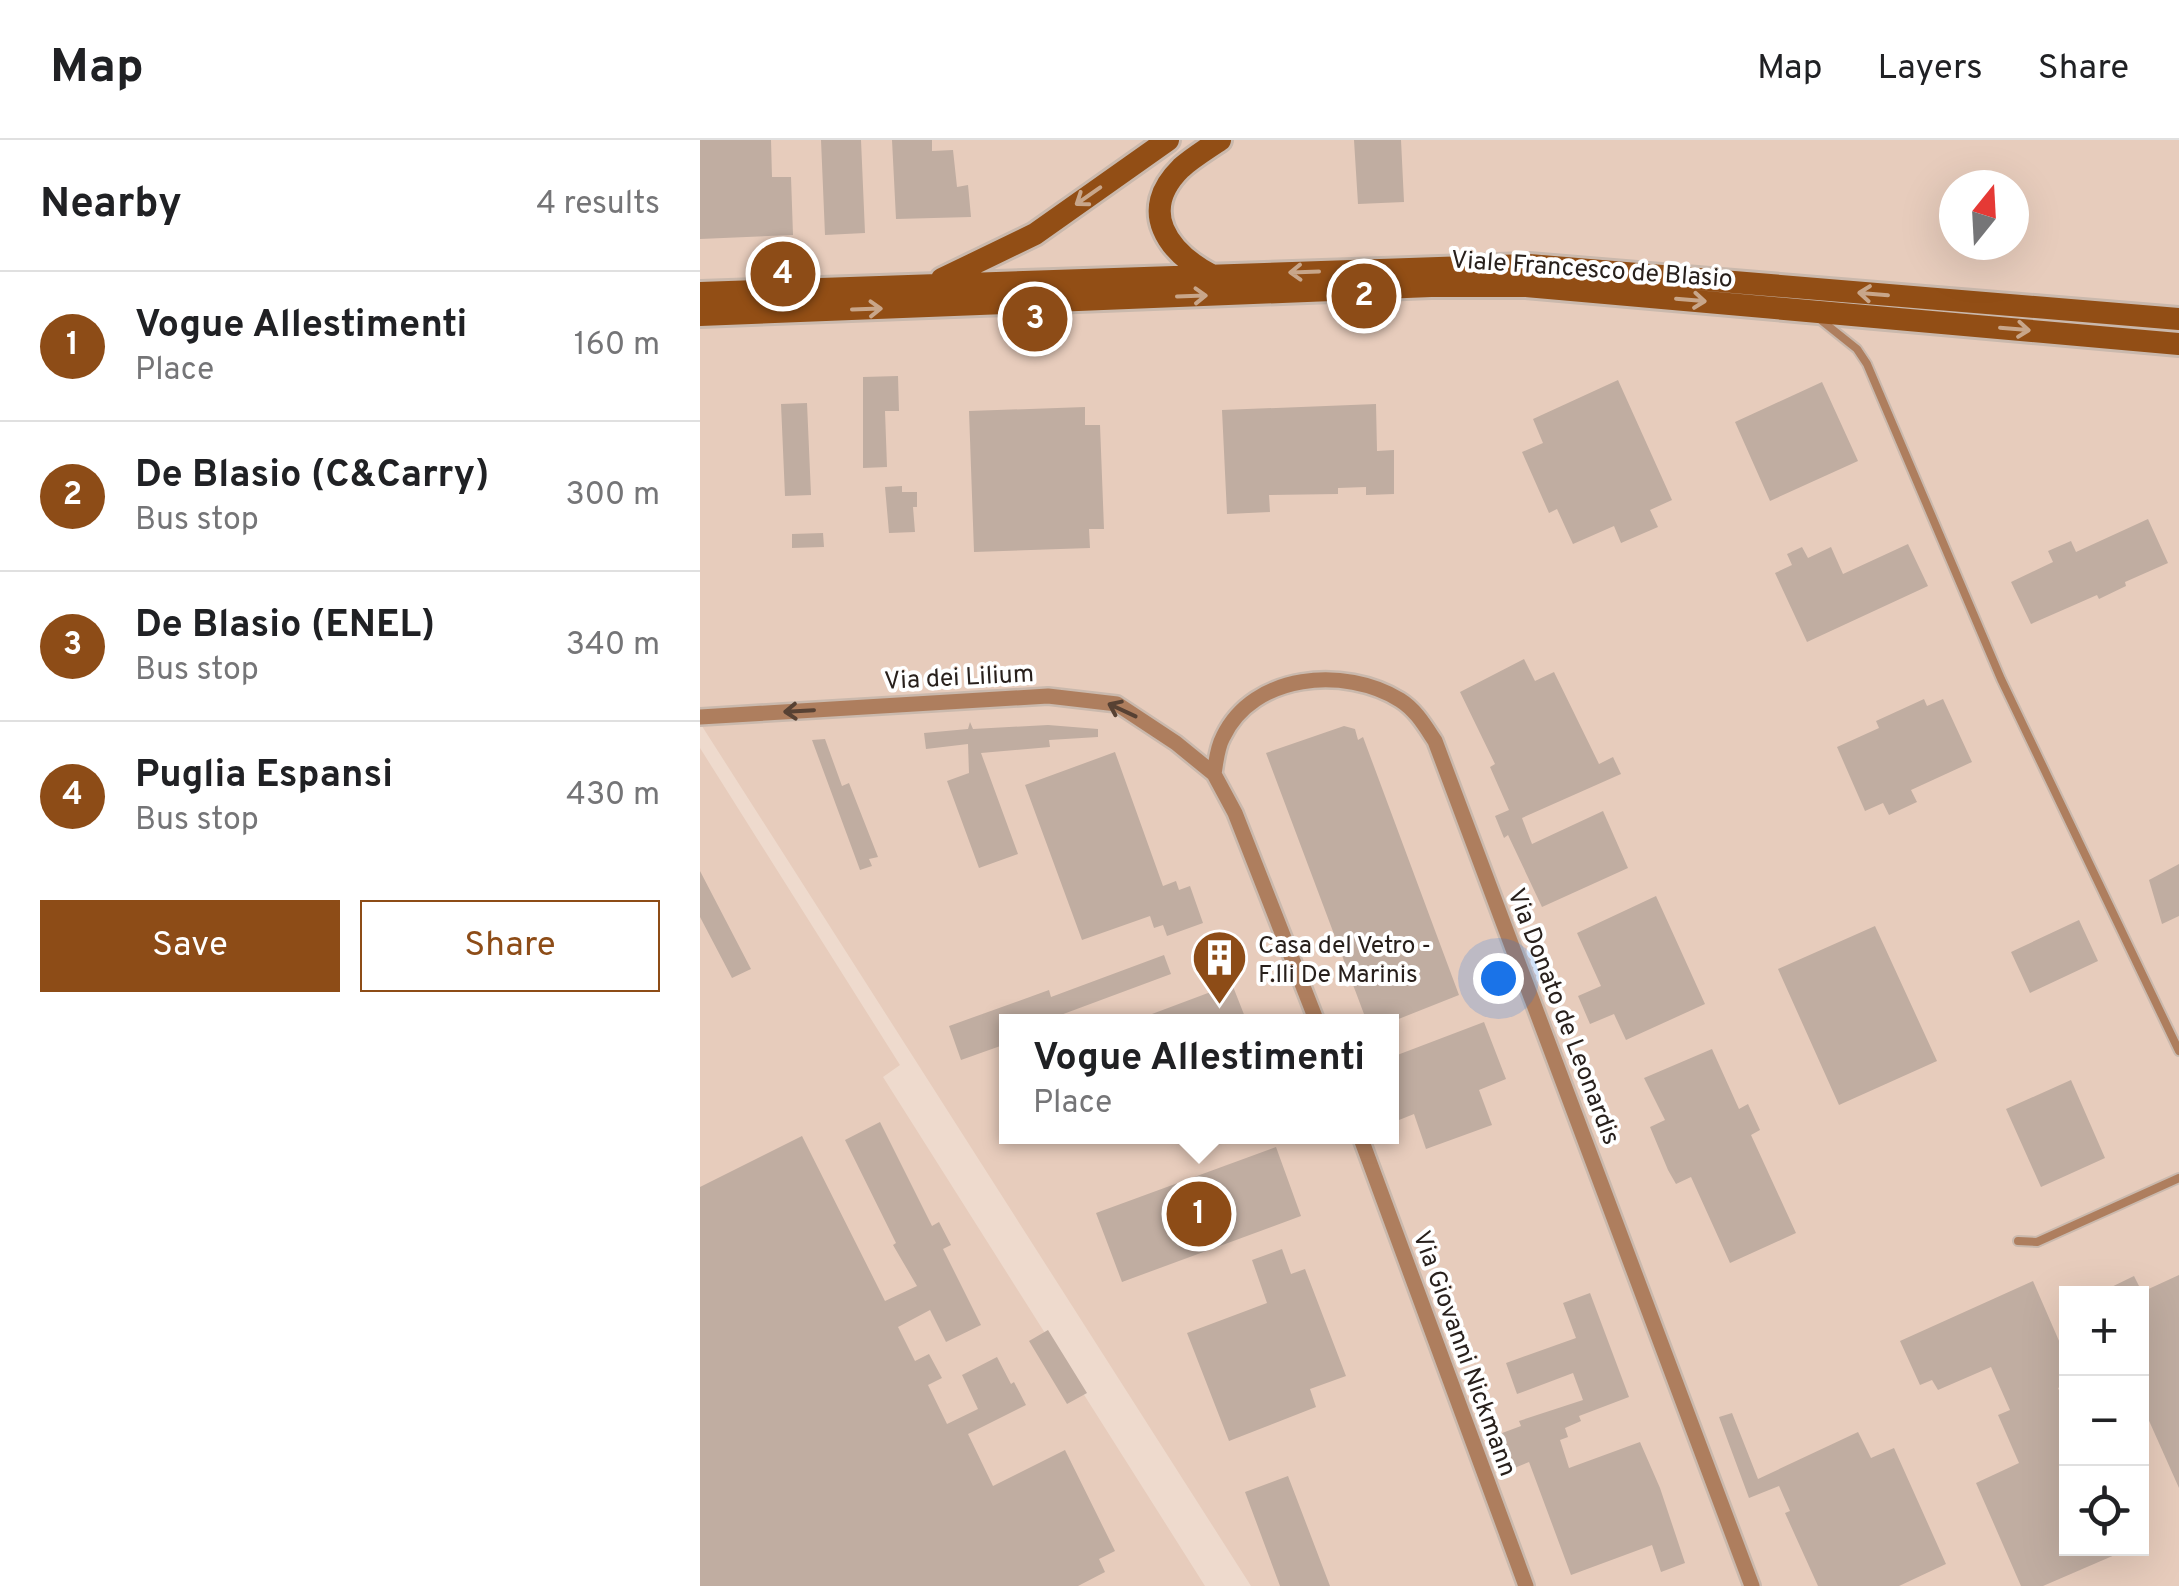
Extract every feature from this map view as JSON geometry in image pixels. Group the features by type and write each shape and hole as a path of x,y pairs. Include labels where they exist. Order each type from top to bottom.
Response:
{"street":[{"path":"932,284 1035,234 1168,140"},
{"path":"1211,275 1188,262 1160,230 1160,210 1166,190 1179,170 1220,140"},
{"name":"Viale Francesco de Blasio","path":"700,293 1529,265 2179,319"},
{"name":"Viale Francesco de Blasio","path":"700,315 1430,286 1526,286 2179,344"},
{"name":"Via Donato de Leonardis","path":"1208,769 1236,717 1267,692 1286,684 1360,684 1401,700 1419,716 1442,759 1752,1586"},
{"name":"Via dei Lilium","path":"700,716 1048,696 1117,704 1208,769"},
{"path":"1208,769 1235,813 1314,1014"},
{"name":"Via Giovanni Nickmann","path":"1363,1144 1526,1586"}],"lane":[{"path":"1806,310 1837,331 1867,364 2001,679 2179,1051"},
{"path":"2018,1241 2037,1242 2179,1178"}],"shaded area":[{"path":"700,140 2179,140 2179,1586 1251,1586 700,723"},
{"path":"700,748 900,1065 883,1077 1205,1586 700,1586"}],"building":[{"path":"700,140 771,140 772,177 791,177 793,235 700,239"},
{"path":"821,140 861,140 865,233 825,235"},
{"path":"892,140 932,140 932,151 953,150 957,187 968,185 971,217 896,219"},
{"path":"1354,140 1401,140 1404,202 1358,204"},
{"path":"898,376 899,411 885,411 887,467 863,468 863,377"},
{"path":"1618,380 1672,500 1650,510 1658,527 1621,543 1614,526 1573,544 1557,509 1549,513 1522,452 1543,443 1533,419"},
{"path":"1822,382 1858,461 1770,501 1735,422"},
{"path":"807,403 811,495 785,496 781,404"},
{"path":"1376,404 1377,451 1394,450 1394,494 1366,495 1366,487 1338,488 1338,494 1269,495 1270,512 1227,514 1222,410"},
{"path":"1085,407 1085,425 1100,425 1104,529 1089,529 1090,548 974,552 969,411"},
{"path":"902,486 902,492 917,492 917,507 913,507 915,532 889,533 885,487"},
{"path":"2148,519 2168,563 2125,582 2126,586 2099,599 2097,595 2031,624 2011,582 2053,562 2048,551 2071,541 2076,552"},
{"path":"823,533 824,547 792,548 792,534"},
{"path":"1908,544 1928,586 1807,642 1775,573 1792,565 1787,554 1802,547 1808,558 1831,547 1843,574"},
{"path":"1524,659 1535,681 1554,672 1599,764 1613,757 1621,774 1522,818 1532,844 1603,811 1628,868 1542,907 1495,816 1509,810 1490,767 1495,764 1460,692"},
{"path":"1924,699 1927,706 1943,699 1972,762 1911,790 1917,802 1889,815 1883,803 1865,811 1837,747 1879,728 1876,721"},
{"path":"970,722 973,729 1048,725 1098,729 1098,737 1049,740 1050,747 981,753 1018,854 979,868 947,781 969,773 968,744 926,749 924,733 968,729"},
{"path":"1344,726 1355,729 1358,740 1363,737 1459,995 1399,1019 1399,1014 1364,1014 1266,753"},
{"path":"825,739 842,786 849,783 878,857 869,859 872,866 860,870 812,740"},
{"path":"1115,752 1163,886 1176,881 1179,890 1190,886 1203,923 1167,936 1163,925 1154,928 1150,916 1082,940 1025,785"},
{"path":"2179,864 2179,916 2162,924 2149,880"},
{"path":"700,871 751,969 732,978 700,917"},
{"path":"1656,896 1705,1004 1626,1040 1614,1014 1590,1024 1578,996 1601,986 1577,933"},
{"path":"2079,920 2098,961 2030,993 2011,952"},
{"path":"1875,926 1937,1061 1839,1105 1778,969"},
{"path":"1164,955 1171,974 1063,1014 999,1014 999,1046 961,1060 949,1026 1049,990 1051,997"},
{"path":"1232,984 1244,1014 1152,1014"},
{"path":"1484,1022 1506,1079 1479,1090 1492,1125 1426,1149 1414,1114 1399,1120 1399,1054"},
{"path":"1712,1049 1739,1109 1748,1104 1760,1130 1751,1135 1796,1233 1730,1263 1691,1177 1676,1184 1668,1170 1650,1127 1665,1120 1644,1078"},
{"path":"2071,1080 2105,1158 2041,1187 2006,1109"},
{"path":"880,1122 932,1226 939,1222 951,1245 943,1249 981,1325 946,1342 930,1310 898,1327 915,1361 929,1354 942,1378 928,1385 947,1424 978,1409 962,1375 997,1357 1011,1384 1014,1382 1026,1405 968,1434 993,1486 1065,1450 1115,1551 1099,1559 1105,1572 1078,1586 700,1586 700,1187 802,1136 885,1301 917,1286 893,1245 896,1243 845,1140"},
{"path":"1276,1147 1301,1216 1122,1282 1096,1213"},
{"path":"1282,1249 1291,1274 1305,1269 1346,1376 1310,1389 1316,1407 1229,1441 1187,1333 1267,1303 1252,1260"},
{"path":"2179,1275 2179,1488 2149,1421 2149,1289"},
{"path":"2134,1276 2139,1286 2113,1286"},
{"path":"2033,1281 2059,1341 2059,1556 2112,1556 2043,1586 2021,1586 1976,1483 2019,1463 1998,1415 2010,1410 1991,1367 1938,1390 1932,1380 1920,1385 1900,1341"},
{"path":"1590,1293 1629,1397 1579,1416 1581,1421 1565,1428 1568,1437 1560,1440 1569,1468 1640,1442 1685,1563 1661,1572 1652,1545 1571,1575 1529,1462 1512,1469 1494,1436 1521,1426 1519,1421 1583,1400 1573,1373 1517,1394 1506,1363 1576,1338 1563,1303"},
{"path":"1048,1330 1087,1393 1067,1404 1029,1341"},
{"path":"1732,1413 1758,1479 1858,1432 1871,1458 1894,1448 1946,1564 1899,1586 1818,1586 1785,1513 1790,1511 1779,1486 1749,1498 1719,1417"},
{"path":"1288,1476 1330,1586 1280,1586 1245,1492"}],"place":[{"name":"Puglia Espansi","path":"783,274"},
{"name":"De Blasio (C&Carry)","path":"1364,296"},
{"name":"De Blasio (ENEL)","path":"1035,319"},
{"name":"Casa del Vetro - F.lli De Marinis","path":"1219,1007"},
{"name":"Vogue Allestimenti","path":"1199,1214"}]}
